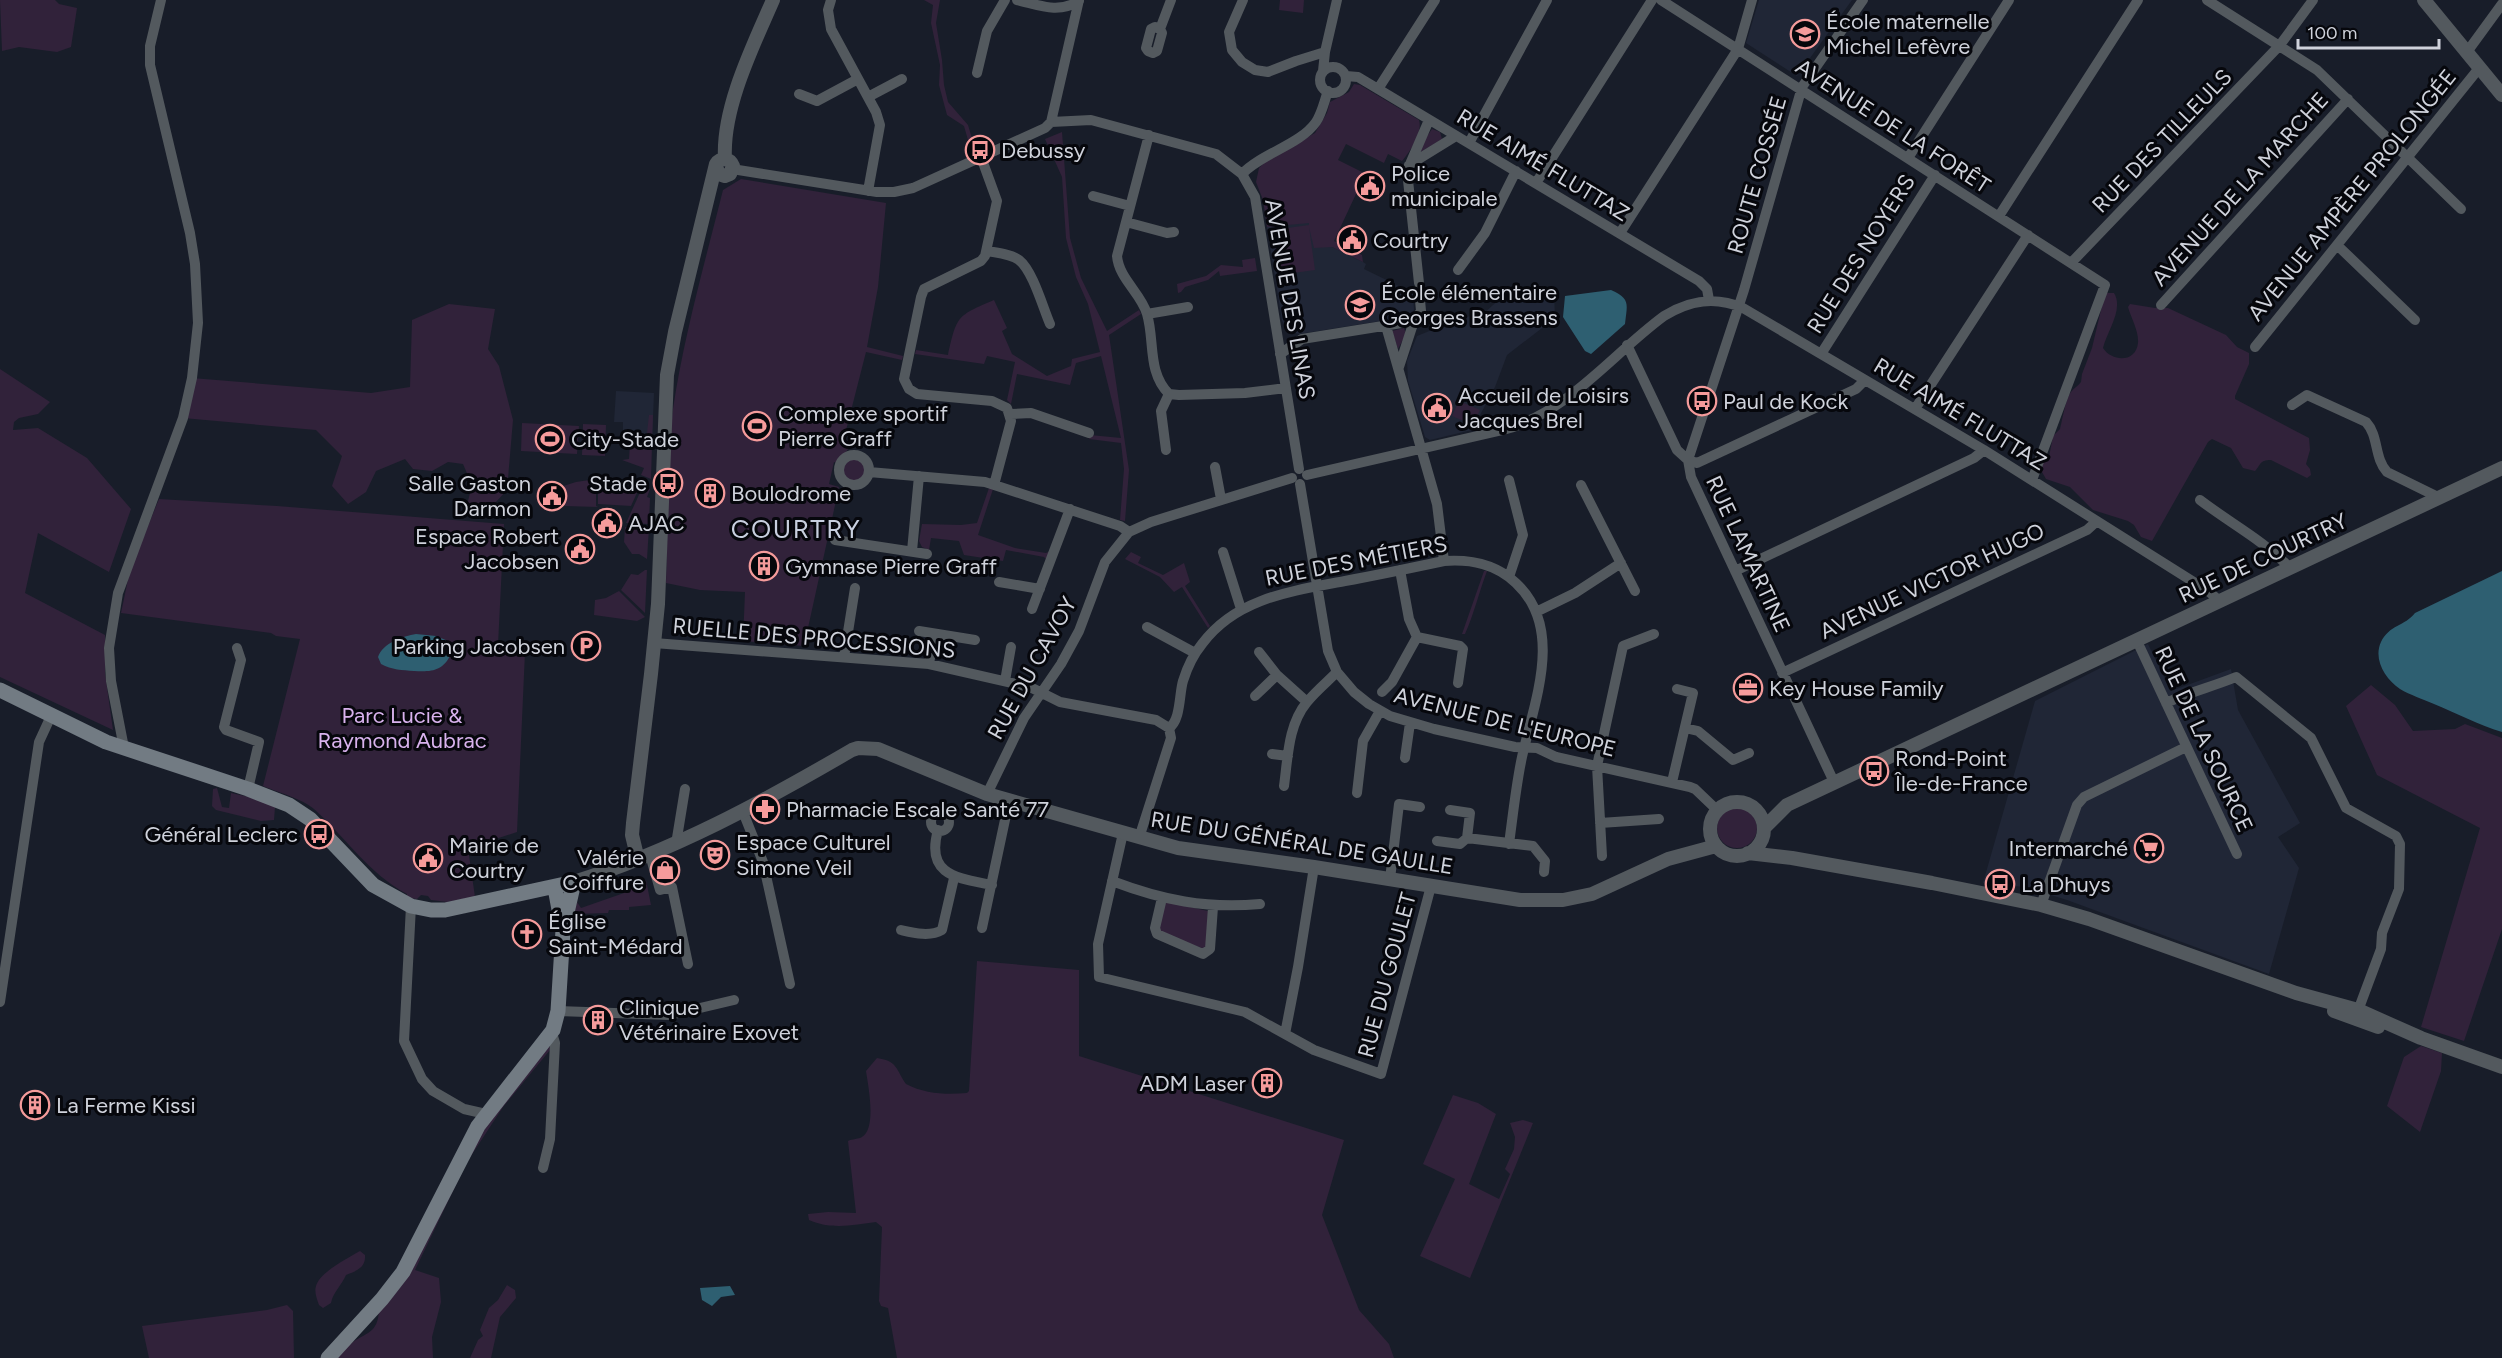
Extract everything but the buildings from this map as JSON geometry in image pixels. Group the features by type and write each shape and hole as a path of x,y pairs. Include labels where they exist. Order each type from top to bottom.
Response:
{"main road":[{"path":"0,690 51,716 124,748 289,805 301,812 373,885 411,906 446,910 555,888 574,882"},
{"path":"328,1358 382,1299 403,1272 462,1154 486,1114 552,1033 558,1011 563,930 574,882"},
{"path":"555,888 563,930"}],"street":[{"path":"124,748 111,681 109,648 118,593 183,418 197,347 197,292 190,233 150,65 150,46 161,0"},
{"path":"688,964 672,887 660,890 632,835 654,643 667,375 675,332 710,193 725,167 726,132 738,90 773,0"},
{"path":"831,0 828,10 831,29 868,97 880,125 868,191"},
{"path":"977,73 987,31 1005,0"},
{"path":"1017,0 1057,9 1068,7 1079,0"},
{"path":"1051,122 1079,0"},
{"path":"1160,29 1171,0"},
{"path":"1243,0 1229,32 1232,50 1242,62 1255,70 1268,72 1325,52"},
{"path":"1328,92 1321,83 1325,52 1337,0"},
{"path":"1378,89 1435,0"},
{"path":"1469,143 1547,0"},
{"path":"1536,183 1652,0"},
{"name":"AVENUE DE LA FORÊT","path":"1661,0 2104,285 2032,480"},
{"path":"1620,233 1738,49 1752,0"},
{"name":"ROUTE COSSÉE","path":"1688,460 1739,307 1802,90 1863,0"},
{"path":"1908,158 2009,0"},
{"path":"1999,216 2138,0"},
{"path":"2207,0 2317,69 2461,210"},
{"name":"RUE DES TILLEULS","path":"2071,263 2280,45 2313,0"},
{"path":"2424,0 2502,95"},
{"path":"2467,52 2502,4"},
{"path":"1057,9 1073,26"},
{"path":"1323,71 1334,67 1346,76 1343,88 1336,92 1328,92"},
{"name":"AVENUE AMPÈRE PROLONGÉE","path":"2255,348 2480,68"},
{"name":"RUE AIMÉ FLUTTAZ","path":"1346,76 1358,77 1699,281 1705,286 1709,300 1739,307 1916,409 2208,591 2221,602"},
{"path":"798,94 817,101 858,79"},
{"path":"868,97 902,80"},
{"path":"1242,174 1252,164 1310,130 1319,117 1328,92"},
{"name":"AVENUE DE LA MARCHE","path":"2161,305 2348,99"},
{"name":"AVENUE DES LINAS","path":"725,167 868,191 908,190 1045,128 1051,122 1091,120 1216,154 1242,174 1251,188 1256,203 1280,354 1303,472"},
{"path":"1399,367 1414,321 1421,311 1417,255 1407,177 1408,165 1429,120"},
{"path":"1149,135 1118,251 1118,261 1147,314 1157,381 1168,394"},
{"path":"1408,165 1456,136"},
{"path":"981,157 997,199 987,251 981,261 924,289 904,379 909,389 917,394 997,402 1007,408 1011,414 1010,426 994,484"},
{"path":"1458,270 1485,233 1516,171"},
{"name":"RUE DES NOYERS","path":"1821,354 1935,175"},
{"path":"1093,196 1130,206"},
{"path":"1126,222 1167,233 1174,232"},
{"path":"1916,409 2028,235"},
{"path":"2337,245 2415,321"},
{"path":"987,251 1012,256 1027,269 1050,324"},
{"path":"869,472 994,484 1120,526 1129,532 1150,522 1221,499 1296,481 1306,481 1303,472 1422,449 1511,428 1545,413 1568,398 1627,345 1669,312 1709,300"},
{"path":"1147,314 1188,307"},
{"path":"1280,354 1302,339 1414,321"},
{"path":"1386,326 1437,504 1444,561"},
{"name":"RUE LAMARTINE","path":"1627,345 1672,441 1677,450 1688,460 1691,477 1834,782"},
{"path":"1688,460 1697,463 1706,460 1856,389 1865,380"},
{"path":"1168,394 1245,393 1286,388"},
{"path":"1166,450 1161,411 1168,394"},
{"path":"2292,405 2307,395 2366,422 2371,428 2381,465 2387,472 2440,498"},
{"path":"1011,414 1031,413 1089,433"},
{"path":"1735,571 1974,458 1984,450"},
{"path":"1215,467 1221,499"},
{"name":"RUE DE COURTRY","path":"1787,805 2502,468"},
{"path":"912,551 919,476"},
{"path":"1509,480 1523,535 1509,577"},
{"name":"AVENUE DE L'EUROPE","path":"1296,481 1328,651 1337,672 1362,699 1380,711 1410,723 1525,748 1537,748 1556,757 1695,789 1717,810"},
{"path":"1581,485 1635,591"},
{"path":"2199,500 2230,524 2243,528 2289,567"},
{"path":"1032,609 1070,509"},
{"name":"AVENUE VICTOR HUGO","path":"1782,673 2087,530 2097,521"},
{"name":"RUE DU CAVOY","path":"987,794 1024,718 1079,631 1106,562 1129,532"},
{"path":"835,540 927,554"},
{"path":"1223,552 1241,609"},
{"name":"RUE DES MÉTIERS","path":"1169,728 1175,722 1182,683 1195,653 1212,632 1241,609 1276,595 1315,586 1444,561 1478,562 1509,577 1525,591 1536,612 1543,637 1543,654 1509,844"},
{"path":"1536,612 1575,593 1621,563"},
{"path":"1400,570 1409,620 1417,638"},
{"path":"999,582 1040,589"},
{"path":"844,657 855,588"},
{"path":"1147,627 1195,653"},
{"path":"919,631 975,640"},
{"path":"929,664 934,634"},
{"path":"1602,856 1597,766 1623,646 1654,634"},
{"path":"1417,638 1462,648 1458,682"},
{"path":"1382,692 1392,682 1417,638"},
{"name":"RUE DE LA SOURCE","path":"2136,641 2237,854"},
{"name":"RUELLE DES PROCESSIONS","path":"654,643 929,664 1005,681 1042,692 1060,702 1143,716 1164,723 1169,728"},
{"path":"1005,681 1011,647"},
{"path":"237,648 241,660 224,727 226,730 259,742 248,789"},
{"path":"1259,652 1277,675 1307,702"},
{"path":"1284,786 1293,726 1307,702 1337,672"},
{"path":"1255,696 1277,675"},
{"path":"2166,703 2195,690 2204,690 2236,677 2311,738 2346,808 2396,836 2400,844 2399,889 2382,933 2381,949 2357,1015"},
{"path":"1672,782 1693,693 1677,689"},
{"path":"1357,793 1364,741 1380,711"},
{"path":"0,1002 39,742 51,716"},
{"path":"1405,758 1410,723"},
{"path":"1139,838 1171,738 1169,728"},
{"path":"1685,728 1698,731 1733,760 1749,753"},
{"path":"2042,901 2077,805 2084,797 2186,747"},
{"name":"RUE DU GÉNÉRAL DE GAULLE","path":"574,882 676,844 743,812 858,748 884,751 944,778 1009,801 1139,838 1191,850 1520,900 1563,900 1605,889 1668,860 1716,846"},
{"path":"1272,754 1288,756"},
{"path":"676,844 684,789"},
{"path":"982,928 1009,801"},
{"path":"1787,805 1754,808 1739,802 1723,805 1717,810 1710,823 1709,831 1716,846 1731,855 1748,853 1792,858 2042,901 2096,914 2160,944 2502,1067"},
{"path":"1390,879 1399,804 1420,807"},
{"path":"1748,853 1756,848 1764,830 1787,805"},
{"path":"1754,808 1762,819 1764,830 1778,851 1792,858"},
{"path":"1437,841 1460,844 1467,838 1470,813 1450,810"},
{"path":"743,812 763,862 790,984"},
{"path":"1600,823 1659,819"},
{"name":"RUE DU GÉNÉRAL DE GAULLE","path":"1668,860 1702,836 1710,823"},
{"path":"938,830 934,842 936,858 943,870 954,878 992,885"},
{"path":"1123,833 1098,944 1099,977 1245,1012 1285,1034 1299,967 1314,867"},
{"path":"1467,838 1533,846 1545,861 1544,872"},
{"path":"901,930 916,934 942,930 954,878"},
{"path":"1112,881 1162,898 1213,906 1260,904"},
{"name":"RUE DU GOULET","path":"1285,1034 1314,1050 1381,1074 1431,886"},
{"path":"1162,898 1155,928 1157,934 1203,954 1209,952 1210,949 1213,906"},
{"path":"411,906 404,1041 422,1079 433,1091 464,1109 486,1114"},
{"path":"558,1011 670,1015 734,1000"},
{"path":"543,1168 550,1139 555,1043 552,1033"}],"shaded area":[{"path":"1759,0 1852,0 1797,76 1746,43"},
{"path":"1309,222 1332,247 1366,264 1364,269 1413,293 1414,310 1410,315 1299,334 1288,331 1282,321 1267,227"},
{"path":"1554,290 1555,318 1507,355 1495,387 1472,430 1430,440 1425,437 1408,381 1407,361 1417,336 1464,317 1482,315 1503,296"},
{"path":"1611,290 1625,299 1625,324 1591,354 1585,351 1563,317 1565,296"},
{"path":"616,391 654,393 652,442 623,441 623,422 614,422"},
{"path":"2502,571 2502,732 2400,689 2385,674 2378,655 2384,636 2415,613"},
{"path":"416,634 436,636 448,641 451,654 441,667 432,671 420,671 397,669 381,664 378,657 384,648 400,638"},
{"path":"2148,644 2171,691 2231,669 2238,710 2300,823 2278,837 2299,868 2269,974 2067,900 2025,887 1983,883 2035,701"},
{"path":"730,1286 735,1295 721,1297 712,1306 702,1300 700,1288"}],"green space":[{"path":"0,0 55,0 59,4 77,8 71,47 57,52 19,47 2,51"},
{"path":"924,0 940,0 936,23 944,85 948,102 968,125 974,145 980,150 972,154 964,126 947,115 939,85 940,65 931,23 933,5"},
{"path":"1280,0 1304,0 1303,13 1279,10"},
{"path":"1354,84 1360,85 1419,120 1417,136 1402,161 1388,154 1384,163 1346,144 1338,160 1382,182 1379,187 1363,179 1334,241 1362,255 1363,262 1332,247 1314,248 1309,227 1315,270 1279,275 1273,230 1309,225 1309,223 1267,227 1263,200 1256,182 1259,168 1266,161 1315,133 1327,113 1330,102 1349,92"},
{"path":"1432,129 1440,132 1442,139 1421,152 1419,148"},
{"path":"1062,132 1070,238 1081,278 1107,331 1139,310 1141,314 1109,335 1129,470 1125,521 1120,520 1124,469 1121,443 1089,439 1090,435 1121,438 1101,356 1076,363 1070,385 1017,374 1011,404 1007,400 1015,362 987,356 984,364 915,354 916,350 948,355 960,318 994,300 1007,328 1002,331 1012,354 1047,376 1071,366 1072,359 1100,352 1088,304 1076,277 1066,238 1062,177 1045,139"},
{"name":"Complexe sportif Pierre Graff","path":"741,179 886,203 878,287 867,347 903,356 902,360 866,352 842,446 849,448 837,463 834,462 829,484 839,487 804,646 743,641 745,592 700,590 666,583 669,452 673,409 683,354 723,190"},
{"path":"1255,258 1257,271 1220,276 1219,271 1208,280 1185,287 1178,293 1177,284 1206,276 1221,265 1243,267 1242,260"},
{"path":"2105,293 2114,293 2117,299 2116,313 2103,348 2112,356 2128,357 2136,350 2138,338 2128,307 2130,304 2168,308 2226,335 2237,347 2249,353 2249,364 2235,399 2309,438 2310,450 2306,464 2311,475 2307,478 2271,460 2262,462 2255,471 2243,468 2231,448 2212,439 2208,442 2152,541 2141,537 2134,525 2128,521 2093,510 2070,487 2046,479 2042,472 2042,464 2049,457 2053,436 2060,429 2069,395 2081,382"},
{"path":"449,304 495,309 488,349 499,366 513,420 507,490 485,514 465,513 472,485 463,464 448,462 432,471 413,469 405,459 376,471 366,492 348,504 332,486 342,456 316,430 183,418 192,378 371,393 410,387 412,320"},
{"path":"1404,328 1406,334 1398,349 1392,331"},
{"path":"0,369 50,402 38,414 19,418 14,422 13,430 38,428 87,458 131,509 109,572 38,533 25,593 105,635 105,673 113,730 0,677"},
{"path":"1459,401 1480,410 1473,425 1452,416"},
{"path":"649,415 653,415 652,442 646,442"},
{"name":"City-Stade","path":"522,423 579,426 577,454 521,451"},
{"path":"583,424 606,425 605,456 582,455"},
{"path":"630,444 652,445 651,479 641,475 644,468 622,460 629,459"},
{"path":"854,459 862,462 865,470 862,478 854,481 846,478 843,470 846,462"},
{"path":"596,479 596,506 598,507 565,506 564,503 567,502 560,487"},
{"path":"598,480 617,482 634,489 637,484 641,484 631,506 598,504"},
{"path":"643,486 650,489 647,497 650,498 649,524 626,523"},
{"path":"989,488 993,489 978,535 1015,548 1046,553 1050,551 1047,560 1044,557 1006,550 1003,561 964,555 959,541 931,538 929,550 922,547 919,541 922,524 977,523"},
{"name":"Parc Lucie & Raymond Aubrac","path":"159,499 504,524 498,645 525,652 517,832 468,848 475,897 447,902 431,900 428,896 421,895 417,899 407,898 407,894 393,886 369,866 309,805 263,786 300,639 121,613 130,570"},
{"path":"625,527 649,528 647,559 639,554 632,554 624,542"},
{"path":"1131,552 1141,557 1138,563 1163,575 1184,563 1190,582 1185,586 1210,626 1208,628 1182,587 1174,592 1160,577 1125,559"},
{"path":"647,570 645,613 621,590 631,574 638,575"},
{"path":"1484,571 1487,571 1471,619 1465,634 1462,634"},
{"path":"619,591 645,617 637,621 594,615 595,600 606,598"},
{"path":"2371,685 2395,705 2413,731 2455,729 2465,724 2502,738 2502,929 2464,1041 2421,1027 2480,828 2377,775 2346,706"},
{"path":"217,788 222,807 229,808 231,793 254,798 275,807 274,820 261,821 216,810 212,806 213,789"},
{"path":"1737,808 1745,809 1751,814 1756,820 1756,836 1751,842 1745,847 1737,848 1729,847 1723,842 1718,836 1717,828 1718,820 1723,814 1729,809"},
{"path":"646,880 651,905 629,907 629,910 609,910 608,913 574,914 577,902 581,908 624,893 622,887"},
{"path":"1167,902 1208,911 1207,945 1204,949 1162,933 1159,927"},
{"path":"977,961 1079,970 1079,1056 1344,1140 1322,1215 1359,1310 1389,1344 1394,1358 897,1358 888,1308 881,1306 879,1301 882,1227 876,1222 842,1226 826,1225 809,1220 808,1214 856,1213 848,1141 862,1137 867,1132 870,1096 866,1071 877,1058 893,1064 906,1084 913,1087 944,1094 969,1091"},
{"path":"546,1046 550,1047 550,1050 503,1107 467,1162 415,1270 439,1278 441,1302 432,1337 433,1358 337,1358 350,1344 374,1328 379,1310 472,1144"},
{"path":"2421,1046 2442,1053 2441,1071 2420,1132 2387,1106 2404,1057"},
{"path":"1453,1095 1478,1103 1496,1114 1469,1184 1499,1199 1510,1174 1505,1169 1514,1149 1515,1137 1510,1123 1523,1120 1533,1123 1470,1278 1420,1256 1455,1179 1423,1164"},
{"path":"360,1251 365,1255 364,1263 357,1270 346,1275 331,1303 323,1308 319,1305 316,1293 319,1281 335,1266"},
{"path":"507,1285 515,1290 516,1298 500,1317 491,1358 470,1358 478,1340 483,1336 480,1330 489,1308 498,1300"},
{"path":"287,1305 293,1311 294,1358 149,1358 142,1326 267,1310"}],"place":[{"name":"École maternelle Michel Lefèvre","path":"1805,34"},
{"name":"Debussy","path":"980,150"},
{"name":"Police municipale","path":"1370,186"},
{"name":"Courtry","path":"1352,240"},
{"name":"École élémentaire Georges Brassens","path":"1360,305"},
{"name":"Paul de Kock","path":"1702,401"},
{"name":"Accueil de Loisirs Jacques Brel","path":"1437,408"},
{"name":"Complexe sportif Pierre Graff","path":"757,426"},
{"name":"City-Stade","path":"550,439"},
{"name":"Stade","path":"668,483"},
{"name":"Boulodrome","path":"710,493"},
{"name":"Salle Gaston Darmon","path":"552,496"},
{"name":"AJAC","path":"607,523"},
{"name":"Espace Robert Jacobsen","path":"580,549"},
{"name":"Gymnase Pierre Graff","path":"764,566"},
{"name":"Parking Jacobsen","path":"586,646"},
{"name":"Key House Family","path":"1748,688"},
{"name":"Rond-Point Île-de-France","path":"1874,771"},
{"name":"Pharmacie Escale Santé 77","path":"765,809"},
{"name":"Général Leclerc","path":"319,834"},
{"name":"Intermarché","path":"2149,848"},
{"name":"Espace Culturel Simone Veil","path":"715,855"},
{"name":"Mairie de Courtry","path":"428,858"},
{"name":"Valérie Coiffure","path":"665,870"},
{"name":"La Dhuys","path":"2000,884"},
{"name":"Église Saint-Médard","path":"527,934"},
{"name":"Clinique Vétérinaire Exovet","path":"598,1020"},
{"name":"ADM Laser","path":"1267,1083"},
{"name":"La Ferme Kissi","path":"35,1105"}],"district":[{"name":"COURTRY","path":"796,529"}]}
